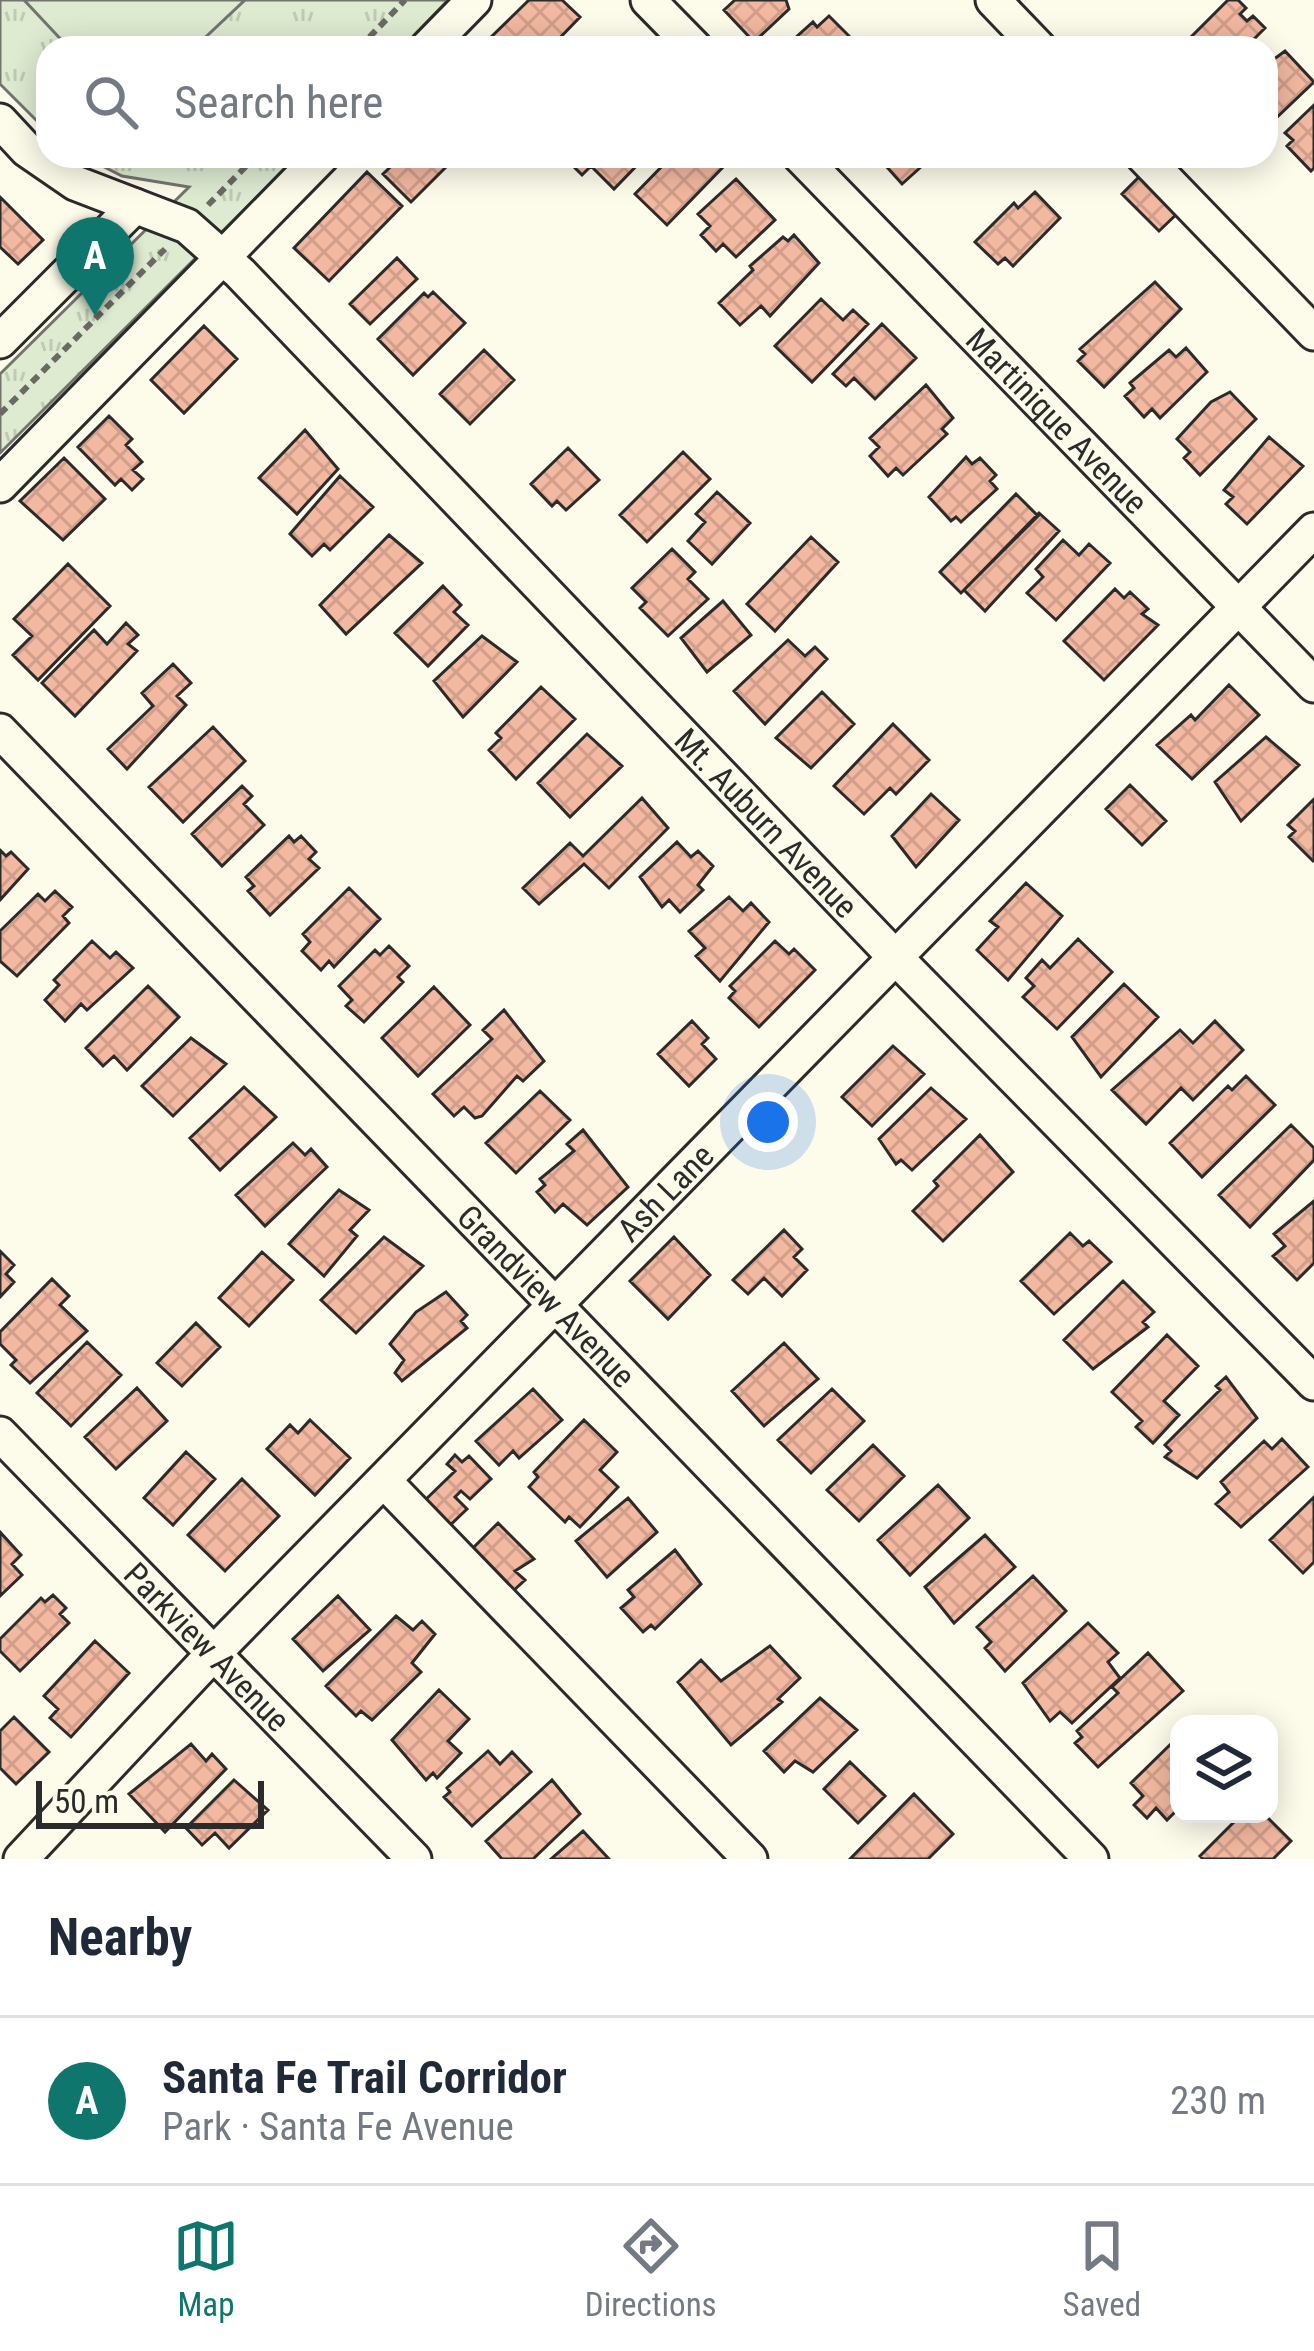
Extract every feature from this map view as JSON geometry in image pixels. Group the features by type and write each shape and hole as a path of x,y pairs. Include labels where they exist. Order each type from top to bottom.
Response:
{"street":[{"path":"439,36 474,0"},
{"path":"648,0 683,36"},
{"path":"993,0 1028,36"},
{"name":"Mt. Auburn Avenue","path":"0,121 36,155"},
{"name":"Mt. Auburn Avenue","path":"54,168 76,183 187,226 222,256 895,957 1314,1383"},
{"path":"0,484 310,168"},
{"name":"Martinique Avenue","path":"812,168 1314,686"},
{"path":"1155,168 1314,333"},
{"path":"0,341 135,206"},
{"name":"Ash Lane","path":"21,1859 213,1654 386,1483 1314,530"},
{"name":"Grandview Avenue","path":"0,731 1091,1859"},
{"name":"Parkview Avenue","path":"0,1434 414,1859"},
{"path":"386,1483 750,1859"}],"path":[{"path":"370,36 405,0"},
{"path":"204,209 244,168"},
{"path":"0,414 172,243"}],"green space":[{"path":"0,0 448,0 414,36 36,36 36,120 0,84"},
{"path":"24,0 245,0 207,36 58,36"},
{"path":"106,168 286,168 0,453 0,374 189,187 122,176"}],"building":[{"path":"529,0 562,0 580,17 562,36 492,36"},
{"path":"735,0 786,0 789,9 760,36 748,36 724,10"},
{"path":"1228,0 1238,0 1246,8 1240,14 1247,21 1253,16 1265,28 1257,36 1192,36"},
{"path":"829,16 849,36 797,36 813,22 817,27"},
{"path":"1285,51 1314,82 1278,116 1278,56"},
{"path":"1314,105 1311,171 1287,146 1293,140 1285,133"},
{"path":"389,168 445,168 411,202 383,174"},
{"path":"593,168 634,168 614,189"},
{"path":"660,168 722,168 667,225 635,194"},
{"path":"888,168 920,168 902,184"},
{"path":"1145,171 1182,209 1159,231 1122,194"},
{"path":"367,172 402,206 329,281 294,248"},
{"path":"736,179 775,220 736,257 723,244 716,251 701,235 710,226 698,214"},
{"path":"1035,192 1060,218 1013,266 1005,258 998,264 975,242 1014,203 1018,208"},
{"path":"0,197 43,240 18,264 0,247"},
{"path":"794,235 819,263 770,316 761,306 740,325 719,303 753,270 750,266 783,237 788,241"},
{"path":"397,258 417,279 370,324 350,304"},
{"path":"1155,282 1181,309 1104,387 1078,361 1085,354 1080,349"},
{"path":"433,292 465,323 413,375 378,339 424,293 428,297"},
{"path":"821,299 843,320 853,310 868,324 812,382 775,346"},
{"path":"882,324 916,358 875,399 854,378 846,386 833,374"},
{"path":"204,326 237,359 184,413 151,380"},
{"path":"1186,348 1207,372 1160,418 1152,409 1144,417 1125,396 1134,388 1130,383 1169,350 1176,357"},
{"path":"484,350 514,380 470,424 440,394"},
{"path":"926,385 953,418 942,429 947,434 903,475 896,468 888,476 870,456 879,447 870,438"},
{"path":"1230,392 1256,419 1200,475 1184,458 1190,452 1177,439 1211,402"},
{"path":"109,416 132,439 126,445 142,462 133,470 143,479 132,490 121,479 115,485 78,447"},
{"path":"305,430 338,469 297,514 259,478"},
{"path":"1269,437 1303,466 1247,524 1226,504 1233,497 1224,490"},
{"path":"568,448 599,480 566,510 557,501 552,506 531,484"},
{"path":"683,452 710,479 647,542 620,515"},
{"path":"966,457 972,464 980,458 996,475 990,481 997,489 961,522 956,517 951,521 929,497"},
{"path":"64,458 105,499 63,540 20,501"},
{"path":"340,476 373,507 330,550 324,544 312,556 290,534"},
{"path":"717,492 750,523 712,564 688,541 705,522 696,514"},
{"path":"1016,494 1038,516 961,593 940,572"},
{"path":"1039,513 1059,531 985,611 964,590"},
{"path":"389,535 422,563 346,634 320,605"},
{"path":"811,537 838,562 775,631 747,604"},
{"path":"1063,540 1079,555 1089,544 1110,563 1056,620 1027,593 1043,577 1036,569"},
{"path":"672,549 695,572 688,579 708,599 668,636 640,608 646,602 632,588"},
{"path":"68,564 110,606 38,680 13,655 32,636 14,619"},
{"path":"443,586 461,605 454,612 468,625 428,666 395,633"},
{"path":"1115,589 1124,598 1130,592 1148,609 1142,614 1158,625 1104,680 1064,641"},
{"path":"723,601 751,635 707,672 681,638"},
{"path":"126,623 138,635 128,644 137,651 75,716 42,683 94,630 107,644"},
{"path":"482,636 517,662 463,717 434,681"},
{"path":"788,640 805,656 815,647 827,659 765,724 734,691"},
{"path":"173,664 191,683 177,696 186,705 127,769 108,749 153,706 142,693"},
{"path":"1229,685 1259,715 1192,779 1157,745 1191,715 1195,720"},
{"path":"541,687 575,719 516,779 489,750 501,738 496,733"},
{"path":"822,692 854,724 811,768 776,738"},
{"path":"893,724 929,760 896,794 890,788 864,814 834,786"},
{"path":"213,727 245,761 183,822 149,787"},
{"path":"587,734 622,766 570,817 538,783"},
{"path":"1266,737 1299,765 1241,821 1215,782"},
{"path":"1130,785 1166,821 1142,845 1106,809"},
{"path":"242,786 252,796 244,804 264,825 222,866 192,834"},
{"path":"931,794 959,820 916,867 892,836"},
{"path":"642,798 668,828 609,888 584,864 539,904 523,888 570,843 583,856"},
{"path":"1314,799 1313,861 1289,837 1295,831 1288,825"},
{"path":"289,836 294,842 301,836 316,852 309,859 319,868 270,915 248,891 254,886 246,877"},
{"path":"677,842 691,857 698,851 713,866 698,885 703,890 680,912 669,900 662,907 640,877"},
{"path":"0,850 6,856 11,852 28,869 0,900"},
{"path":"1026,883 1062,916 1008,980 977,950 998,927 990,921"},
{"path":"349,888 380,919 334,967 329,961 321,970 302,951 310,942 303,934"},
{"path":"55,891 72,907 63,916 69,923 17,976 0,961 0,931 38,894 45,901"},
{"path":"729,897 743,911 751,903 769,922 720,981 696,956 705,948 689,931"},
{"path":"1078,939 1112,972 1057,1029 1023,997 1034,986 1026,978 1042,960 1050,968"},
{"path":"92,941 110,958 116,952 133,968 87,1010 81,1004 65,1021 45,1000 59,985 54,980"},
{"path":"775,941 789,954 794,949 815,970 759,1027 729,998 735,991 730,986"},
{"path":"389,946 409,966 398,977 403,982 364,1022 346,1006 352,1000 339,986 375,950 380,955"},
{"path":"1124,984 1158,1017 1101,1077 1072,1037"},
{"path":"148,986 179,1017 127,1070 114,1056 103,1066 86,1048"},
{"path":"434,987 470,1025 418,1076 382,1038"},
{"path":"504,1010 544,1061 523,1081 517,1076 482,1116 475,1118 464,1107 454,1116 433,1094 492,1039 483,1030"},
{"path":"692,1021 708,1038 702,1044 716,1059 689,1086 658,1054"},
{"path":"1215,1021 1243,1050 1193,1100 1181,1088 1146,1124 1112,1090 1180,1030 1193,1043"},
{"path":"191,1038 226,1064 173,1116 142,1086"},
{"path":"893,1046 924,1074 872,1126 842,1097"},
{"path":"1246,1076 1275,1105 1202,1177 1170,1143 1228,1086 1232,1090"},
{"path":"244,1087 276,1117 220,1170 190,1138"},
{"path":"931,1088 966,1119 912,1170 901,1160 896,1164 879,1139"},
{"path":"540,1091 570,1120 516,1173 486,1143"},
{"path":"1291,1125 1314,1148 1314,1160 1250,1227 1219,1195"},
{"path":"583,1130 628,1187 587,1225 563,1204 555,1212 537,1192 545,1185 540,1179 574,1151 567,1144"},
{"path":"980,1135 1013,1172 943,1241 913,1211 938,1186 934,1181"},
{"path":"293,1143 305,1155 311,1149 327,1167 265,1226 236,1195"},
{"path":"339,1190 369,1210 350,1230 357,1236 324,1276 289,1244"},
{"path":"1314,1201 1314,1263 1297,1280 1273,1256 1285,1246 1274,1234"},
{"path":"784,1230 802,1249 794,1257 807,1270 782,1296 764,1278 748,1294 733,1280"},
{"path":"1070,1233 1083,1246 1089,1241 1111,1262 1054,1314 1021,1281"},
{"path":"384,1237 423,1266 356,1333 321,1300"},
{"path":"674,1237 710,1275 668,1319 630,1281"},
{"path":"0,1251 14,1265 6,1274 14,1282 0,1297"},
{"path":"262,1252 293,1280 249,1326 219,1298"},
{"path":"52,1279 69,1296 60,1305 87,1331 30,1383 11,1365 16,1360 0,1344 0,1332"},
{"path":"1123,1281 1154,1312 1143,1322 1148,1327 1093,1369 1064,1340"},
{"path":"446,1292 467,1315 461,1321 467,1328 402,1381 395,1373 404,1360 390,1344 416,1312"},
{"path":"196,1323 220,1347 182,1386 157,1363"},
{"path":"1167,1335 1198,1366 1164,1401 1179,1415 1153,1443 1136,1427 1142,1421 1112,1392"},
{"path":"87,1342 121,1375 71,1426 37,1393"},
{"path":"784,1343 818,1379 764,1426 732,1391"},
{"path":"1226,1377 1257,1418 1197,1478 1165,1457 1171,1451 1165,1445 1220,1390 1216,1386"},
{"path":"137,1388 167,1421 116,1469 85,1437"},
{"path":"533,1389 562,1420 519,1458 513,1451 499,1465 476,1441"},
{"path":"832,1389 864,1421 811,1473 778,1440"},
{"path":"310,1420 350,1458 315,1495 267,1449 290,1425 298,1433"},
{"path":"584,1420 617,1452 600,1470 618,1487 580,1527 569,1517 565,1522 529,1487 538,1477 534,1472"},
{"path":"1282,1439 1308,1467 1241,1527 1216,1504 1229,1492 1221,1482 1264,1441 1272,1449"},
{"path":"873,1445 904,1476 859,1521 827,1490"},
{"path":"186,1452 215,1479 173,1525 144,1498"},
{"path":"455,1455 462,1462 469,1456 491,1479 470,1499 461,1491 455,1497 467,1509 443,1532 419,1506 455,1471 447,1464"},
{"path":"242,1479 279,1516 225,1571 188,1535"},
{"path":"938,1485 969,1518 910,1575 878,1540"},
{"path":"1314,1497 1314,1562 1303,1573 1270,1540"},
{"path":"628,1498 657,1532 607,1577 576,1541"},
{"path":"498,1523 534,1559 515,1571 525,1580 513,1591 472,1549"},
{"path":"0,1532 21,1555 12,1564 22,1575 0,1596"},
{"path":"985,1535 1015,1567 954,1623 925,1587"},
{"path":"675,1550 701,1584 655,1629 651,1625 643,1632 621,1608 634,1597 628,1590"},
{"path":"1033,1576 1066,1611 1005,1671 985,1648 991,1642 977,1627"},
{"path":"53,1595 66,1608 60,1614 69,1623 20,1671 0,1651 0,1639 41,1598 45,1602"},
{"path":"338,1596 370,1630 323,1671 293,1639"},
{"path":"396,1616 413,1630 422,1621 435,1634 412,1663 421,1672 372,1720 361,1711 356,1716 326,1686"},
{"path":"1088,1623 1118,1653 1108,1662 1120,1678 1072,1723 1060,1712 1050,1721 1023,1683"},
{"path":"95,1641 129,1673 71,1737 50,1718 58,1709 44,1696"},
{"path":"770,1646 800,1678 778,1699 782,1702 731,1745 678,1682 701,1660 721,1681"},
{"path":"1148,1653 1183,1691 1098,1767 1075,1743 1082,1737 1077,1731 1118,1693 1112,1687"},
{"path":"439,1690 469,1719 448,1741 461,1753 437,1778 433,1773 426,1780 392,1740"},
{"path":"820,1698 857,1730 813,1772 795,1761 784,1772 764,1751"},
{"path":"14,1717 49,1752 16,1784 0,1768 0,1731"},
{"path":"191,1744 206,1761 212,1754 226,1769 165,1832 129,1794"},
{"path":"1170,1745 1167,1820 1156,1808 1147,1818 1134,1805 1143,1796 1131,1783"},
{"path":"488,1751 500,1764 512,1752 531,1772 472,1826 444,1797 450,1792 447,1788"},
{"path":"850,1762 885,1796 858,1823 824,1789"},
{"path":"234,1780 268,1810 229,1848 215,1833 202,1845 186,1828"},
{"path":"552,1780 580,1814 533,1859 502,1859 486,1841"},
{"path":"914,1794 953,1834 928,1859 850,1859"},
{"path":"1233,1823 1273,1823 1291,1841 1273,1859 1200,1856"},
{"path":"583,1831 609,1859 551,1859"}],"place":[{"name":"Santa Fe Trail Corridor","path":"95,316"}]}
